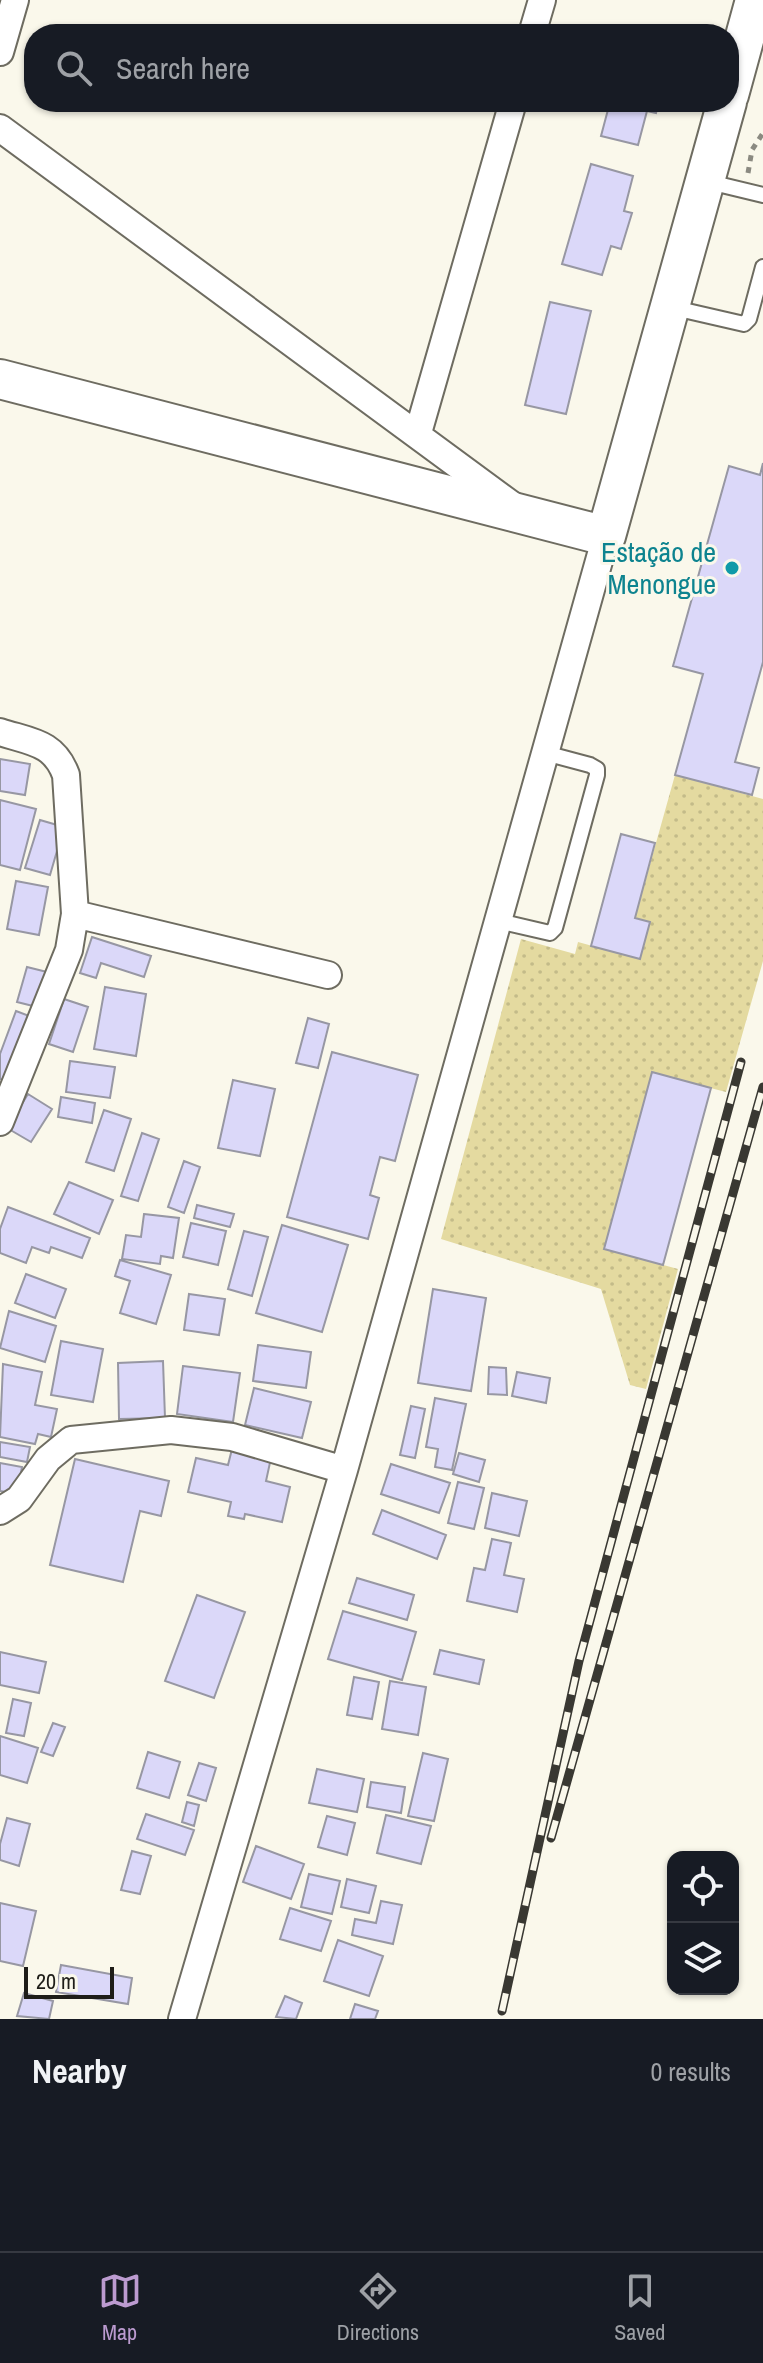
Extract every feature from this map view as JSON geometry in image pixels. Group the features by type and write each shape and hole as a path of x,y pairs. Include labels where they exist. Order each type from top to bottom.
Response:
{"main road":[{"path":"739,58 755,0"},
{"path":"0,379 606,536 724,112"}],"street":[{"path":"0,52 15,0"},
{"path":"535,24 542,0"},
{"path":"418,433 510,112"},
{"path":"0,128 418,433 525,515"},
{"path":"182,2019 344,1470 606,536"},
{"path":"0,732 44,746 60,758 66,775 75,914 69,950 0,1122"},
{"path":"75,914 328,975"},
{"path":"0,1511 19,1499 48,1459 71,1440 171,1430 232,1437 344,1470"}],"lane":[{"path":"705,181 763,195"},
{"path":"670,307 744,324 749,319 763,267"},
{"path":"498,921 550,933 555,928 597,769 545,753"}],"path":[{"path":"748,173 752,150 763,133"}],"shaded area":[{"path":"675,775 763,799 763,961 726,1092 652,1073 605,1249 678,1269 646,1389 630,1385 601,1289 441,1239 521,939 575,954 578,942 640,959 650,922 635,918"}],"building":[{"path":"607,112 647,112 638,145 601,136"},
{"path":"591,164 633,176 624,211 632,213 621,249 611,246 602,275 562,264"},
{"path":"550,302 591,311 566,414 525,405"},
{"name":"Estação de Menongue","path":"763,463 763,662 735,762 759,768 752,795 675,775 703,674 673,666 729,466 760,475"},
{"path":"0,759 30,764 25,795 0,791"},
{"path":"0,800 36,809 20,870 0,865"},
{"path":"40,820 64,827 50,875 25,868"},
{"path":"621,834 655,843 635,918 650,922 640,959 591,946"},
{"path":"16,881 48,887 39,935 7,929"},
{"path":"92,937 151,956 144,977 101,963 96,978 80,973"},
{"path":"27,967 47,972 37,1007 17,1002"},
{"path":"105,987 146,994 136,1056 94,1049"},
{"path":"64,999 88,1007 73,1052 49,1044"},
{"path":"16,1011 32,1017 8,1082 0,1079 0,1054"},
{"path":"308,1018 329,1024 318,1068 296,1063"},
{"path":"332,1052 418,1075 395,1161 380,1157 370,1195 379,1198 368,1239 287,1217"},
{"path":"70,1061 115,1067 110,1098 66,1092"},
{"path":"652,1072 711,1088 663,1265 604,1249"},
{"path":"233,1080 275,1089 260,1156 218,1148"},
{"path":"28,1094 52,1109 31,1142 7,1128"},
{"path":"61,1097 95,1103 92,1123 58,1117"},
{"path":"104,1110 131,1119 114,1171 86,1162"},
{"path":"142,1133 159,1139 138,1201 121,1196"},
{"path":"184,1161 200,1167 184,1213 168,1207"},
{"path":"69,1182 113,1200 99,1234 54,1214"},
{"path":"197,1205 234,1214 230,1227 194,1218"},
{"path":"8,1207 90,1238 82,1258 51,1247 49,1253 32,1247 26,1263 0,1253 0,1229"},
{"path":"144,1214 179,1218 173,1258 161,1256 160,1264 122,1259 126,1235 141,1237"},
{"path":"191,1223 226,1231 218,1265 183,1257"},
{"path":"282,1225 348,1245 322,1332 256,1313"},
{"path":"244,1231 268,1237 252,1296 228,1289"},
{"path":"120,1260 171,1275 156,1324 120,1313 130,1281 115,1276"},
{"path":"26,1274 66,1289 55,1318 15,1303"},
{"path":"433,1289 486,1298 471,1391 418,1383"},
{"path":"189,1294 225,1299 219,1335 184,1330"},
{"path":"9,1311 56,1326 45,1362 0,1348"},
{"path":"61,1341 103,1349 93,1402 51,1395"},
{"path":"258,1345 311,1352 306,1388 253,1381"},
{"path":"163,1361 165,1418 119,1419 118,1363"},
{"path":"3,1364 42,1372 35,1405 57,1409 51,1437 38,1434 35,1444 0,1437"},
{"path":"183,1366 240,1373 233,1422 177,1414"},
{"path":"489,1367 506,1368 507,1395 488,1394"},
{"path":"517,1372 550,1378 546,1403 512,1396"},
{"path":"254,1388 311,1402 302,1438 245,1425"},
{"path":"435,1398 466,1404 452,1470 435,1467 438,1449 426,1447"},
{"path":"411,1406 425,1409 415,1458 400,1455"},
{"path":"0,1442 30,1447 27,1462 0,1457"},
{"path":"232,1449 271,1458 266,1481 290,1487 282,1522 245,1514 244,1519 228,1516 231,1502 188,1492 196,1458 228,1465"},
{"path":"459,1453 485,1460 479,1482 453,1474"},
{"path":"75,1459 169,1481 161,1516 140,1511 123,1582 50,1565"},
{"path":"0,1463 22,1467 17,1494 0,1491"},
{"path":"391,1464 450,1483 439,1513 381,1494"},
{"path":"458,1482 484,1488 474,1529 448,1523"},
{"path":"492,1493 527,1501 519,1536 485,1528"},
{"path":"382,1510 446,1535 437,1559 373,1534"},
{"path":"492,1539 511,1543 504,1575 524,1579 517,1612 467,1601 474,1568 485,1570"},
{"path":"357,1578 414,1595 407,1620 349,1603"},
{"path":"197,1595 245,1612 214,1698 165,1681"},
{"path":"343,1611 416,1632 402,1680 328,1659"},
{"path":"440,1650 484,1660 479,1684 434,1674"},
{"path":"0,1652 46,1662 39,1693 0,1685"},
{"path":"354,1677 379,1682 372,1719 347,1715"},
{"path":"390,1681 426,1687 418,1735 382,1729"},
{"path":"13,1699 31,1703 24,1736 6,1733"},
{"path":"53,1723 65,1727 53,1756 41,1752"},
{"path":"0,1736 38,1748 27,1783 0,1775"},
{"path":"148,1752 180,1762 169,1798 137,1788"},
{"path":"423,1753 448,1759 434,1821 408,1816"},
{"path":"199,1763 216,1768 206,1801 188,1795"},
{"path":"317,1769 364,1779 357,1812 309,1803"},
{"path":"371,1782 405,1787 401,1813 367,1807"},
{"path":"187,1802 199,1805 194,1826 182,1822"},
{"path":"146,1814 194,1830 185,1855 137,1839"},
{"path":"386,1815 431,1826 421,1864 377,1853"},
{"path":"327,1816 355,1823 347,1855 318,1847"},
{"path":"7,1818 30,1824 19,1866 0,1860 0,1844"},
{"path":"256,1846 304,1864 291,1899 243,1882"},
{"path":"132,1851 151,1856 140,1894 121,1890"},
{"path":"309,1874 340,1881 332,1914 301,1907"},
{"path":"347,1879 376,1886 369,1913 341,1907"},
{"path":"381,1901 402,1905 393,1944 352,1935 355,1919 376,1923"},
{"path":"0,1903 36,1911 23,1966 0,1961"},
{"path":"290,1908 331,1921 321,1951 280,1939"},
{"path":"338,1940 383,1956 369,1996 324,1981"},
{"path":"61,1965 132,1978 128,2004 56,1992"},
{"path":"24,1993 53,2001 49,2019 17,2016"},
{"path":"285,1996 302,2003 296,2019 276,2017"},
{"path":"355,2004 378,2011 375,2019 350,2019"}],"railway":[{"path":"502,2011 579,1661 741,1062"},
{"path":"551,1838 763,1087"}],"place":[{"name":"Estação de Menongue","path":"732,568"}]}
